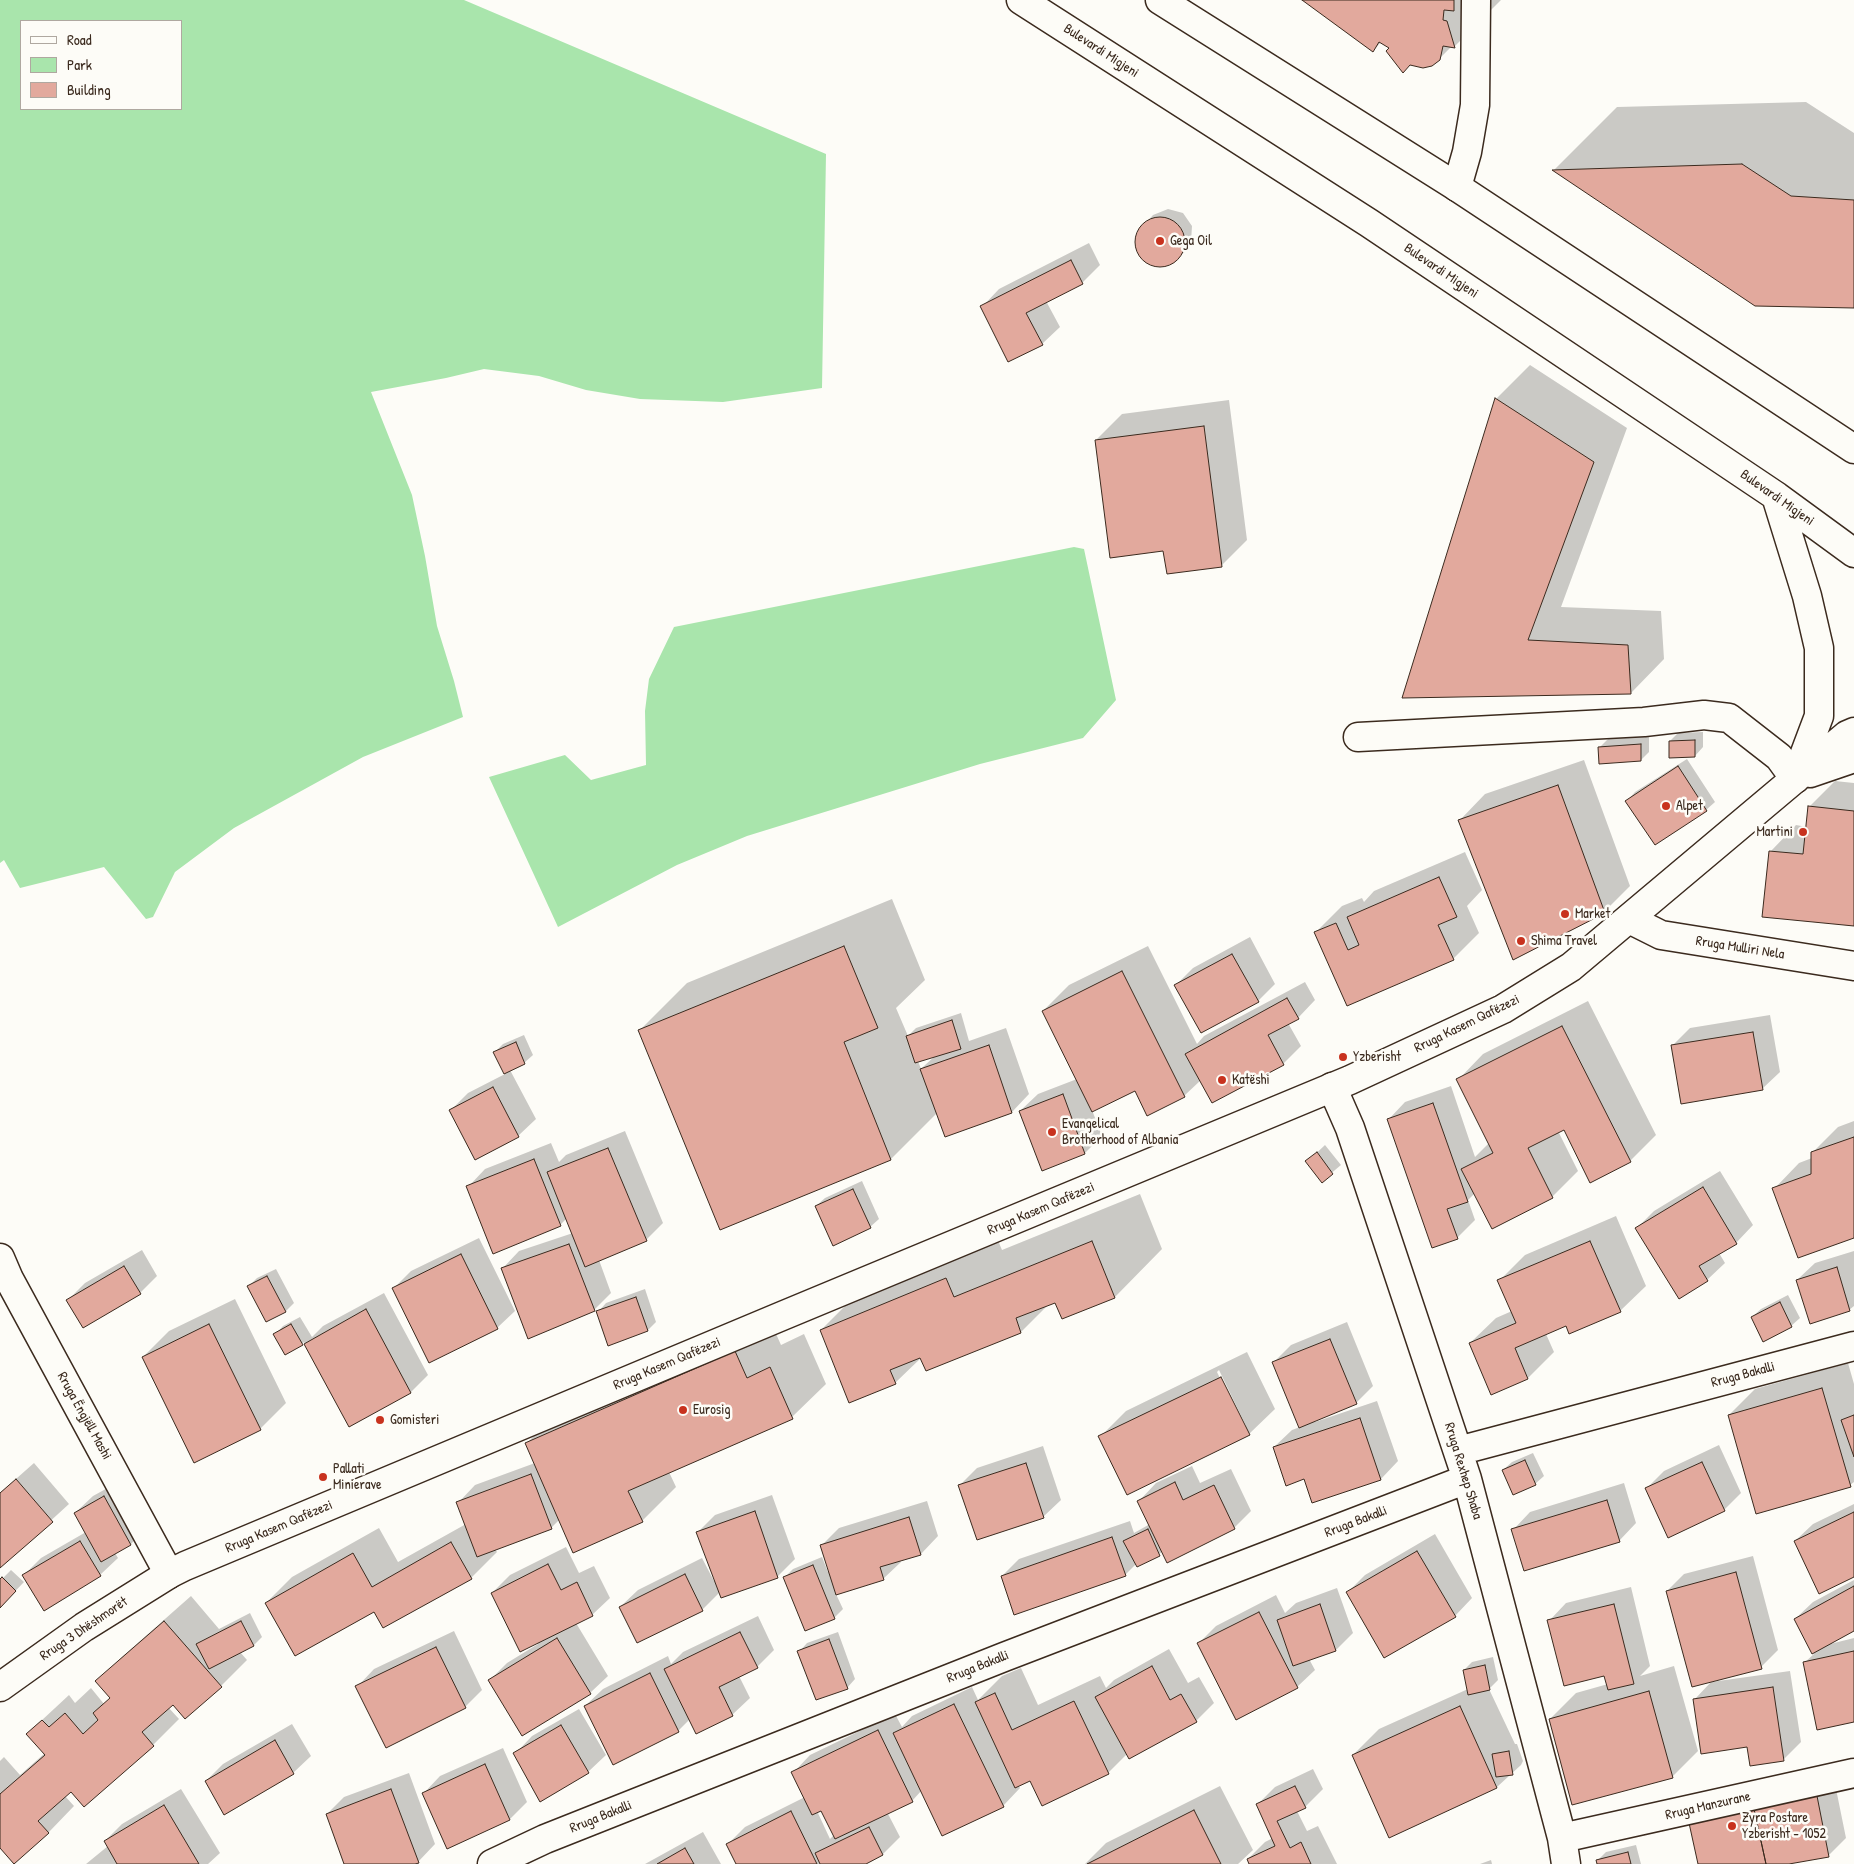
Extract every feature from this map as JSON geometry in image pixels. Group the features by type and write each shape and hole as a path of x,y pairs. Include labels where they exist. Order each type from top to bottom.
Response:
{"main road":[{"name":"Bulevardi Migjeni","path":"1021,0 1369,223 1776,496 1854,553"},
{"path":"1160,0 1457,187 1854,449"},
{"path":"1457,187 1467,152 1475,105 1476,0"},
{"path":"1774,396 1854,426"},
{"path":"1776,496 1807,596 1819,648 1819,716 1795,779"},
{"path":"1358,737 1644,722 1704,715 1729,718 1779,757 1795,779"},
{"path":"1795,779 1852,735"},
{"name":"Rruga Kasem Qafëzezi","path":"170,1574 746,1331 1374,1070 1503,1009 1571,968 1795,779"},
{"name":"Rruga Mulliri Nela","path":"1629,920 1661,936 1854,966"},
{"name":"Rruga Rexhep Shaba","path":"1332,1087 1350,1128 1468,1479 1564,1851"},
{"name":"Rruga Ëngjëll Mashi","path":"0,1258 9,1279 170,1574"},
{"name":"Rruga Bakalli","path":"1458,1451 1854,1346"},
{"name":"Rruga Bakalli","path":"492,1864 545,1839 985,1664 1468,1479"},
{"name":"Rruga 3 Dhëshmorët","path":"0,1687 84,1626 170,1574"},
{"name":"Rruga Manzurane","path":"1564,1851 1854,1773"}],"green space":[{"path":"0,0 464,0 826,154 822,388 723,402 640,399 586,390 539,376 484,369 371,392 412,495 437,626 463,717 363,757 234,828 175,872 153,917 146,919 104,867 20,888 4,860 0,863"},
{"path":"1074,547 1084,549 1116,700 1083,738 980,764 747,836 677,865 558,927 489,777 565,755 591,780 646,765 645,711 649,679 674,627"}],"building":[{"path":"1302,0 1454,0 1454,11 1444,10 1443,20 1447,21 1455,48 1443,46 1440,60 1432,66 1423,68 1410,65 1403,73 1386,51 1389,48 1379,42 1373,52"},
{"path":"1742,164 1791,196 1854,200 1854,308 1755,306 1552,170"},
{"name":"Gega Oil","path":"1155,217 1165,217 1178,224 1185,237 1185,247 1178,260 1165,267 1155,267 1146,263 1139,256 1135,247 1135,237 1139,228 1146,221"},
{"path":"1071,260 1083,284 1026,313 1043,345 1008,362 980,306"},
{"path":"1495,398 1594,462 1528,640 1628,645 1631,694 1402,698"},
{"path":"1204,426 1222,567 1167,574 1163,551 1110,558 1095,440"},
{"path":"1695,740 1695,757 1669,758 1669,741"},
{"path":"1641,744 1641,761 1599,764 1598,747"},
{"name":"Alpet","path":"1678,766 1707,811 1655,845 1625,801"},
{"path":"1558,785 1605,913 1513,960 1458,820"},
{"path":"1808,806 1854,811 1854,926 1762,917 1769,851 1803,854"},
{"path":"1439,877 1457,917 1438,925 1454,960 1347,1006 1314,932 1336,923 1348,950 1359,945 1347,917"},
{"path":"844,946 878,1028 844,1042 891,1160 720,1230 638,1030"},
{"path":"1232,954 1259,1002 1201,1033 1174,985"},
{"path":"1122,971 1185,1097 1147,1116 1135,1091 1092,1112 1042,1011"},
{"path":"1287,998 1299,1019 1268,1035 1284,1065 1212,1103 1185,1054"},
{"path":"952,1020 961,1049 915,1063 906,1036"},
{"path":"1562,1026 1631,1162 1590,1183 1564,1130 1528,1148 1553,1198 1492,1229 1461,1169 1493,1153 1456,1079"},
{"path":"1753,1032 1763,1090 1681,1104 1671,1045"},
{"path":"516,1042 525,1064 504,1074 493,1052"},
{"path":"989,1045 1012,1113 945,1137 920,1069"},
{"path":"493,1087 519,1137 475,1160 449,1110"},
{"name":"Evangelical Brotherhood of Albania","path":"1063,1094 1085,1154 1042,1171 1019,1111"},
{"path":"1433,1103 1468,1202 1447,1209 1458,1239 1432,1248 1387,1119"},
{"path":"1854,1137 1854,1238 1798,1258 1772,1188 1811,1174 1811,1152"},
{"path":"608,1148 647,1241 585,1267 547,1172"},
{"path":"1317,1152 1333,1174 1322,1183 1305,1161"},
{"path":"534,1159 561,1226 493,1254 466,1186"},
{"path":"1703,1187 1737,1244 1699,1266 1708,1281 1679,1299 1635,1228"},
{"path":"853,1189 871,1228 833,1246 815,1206"},
{"path":"1092,1241 1115,1298 1062,1319 1055,1303 1016,1318 1021,1333 926,1371 920,1358 890,1370 896,1384 849,1403 820,1330 946,1278 954,1297"},
{"path":"1590,1241 1621,1312 1569,1334 1566,1326 1515,1348 1528,1379 1491,1395 1469,1343 1516,1323 1497,1280"},
{"path":"569,1244 595,1311 528,1339 501,1268"},
{"path":"461,1254 498,1329 429,1363 392,1288"},
{"path":"124,1266 141,1294 83,1328 66,1300"},
{"path":"1837,1267 1850,1311 1810,1324 1796,1280"},
{"path":"267,1276 286,1312 266,1322 247,1286"},
{"path":"636,1297 648,1331 608,1346 596,1311"},
{"path":"1780,1302 1792,1327 1763,1342 1751,1317"},
{"path":"366,1309 411,1393 349,1427 304,1344"},
{"path":"209,1324 261,1430 194,1463 142,1357"},
{"path":"291,1324 303,1345 285,1355 273,1334"},
{"path":"1330,1339 1357,1404 1299,1428 1272,1362"},
{"path":"735,1351 747,1378 770,1367 793,1419 628,1491 643,1522 573,1553 525,1443"},
{"path":"1221,1377 1250,1435 1127,1495 1098,1436"},
{"path":"1822,1388 1851,1487 1756,1514 1728,1415"},
{"path":"1854,1415 1854,1457 1841,1420"},
{"path":"1360,1418 1381,1480 1312,1503 1304,1479 1286,1486 1273,1447"},
{"path":"1525,1460 1536,1485 1513,1495 1502,1470"},
{"path":"1702,1462 1725,1511 1668,1538 1645,1488"},
{"path":"1026,1463 1044,1518 977,1540 958,1485"},
{"path":"531,1474 552,1529 477,1557 456,1502"},
{"path":"16,1479 53,1522 0,1568 0,1493"},
{"path":"1175,1482 1183,1500 1214,1485 1235,1529 1167,1563 1137,1501"},
{"path":"104,1496 131,1545 101,1562 74,1513"},
{"path":"1607,1500 1620,1542 1524,1571 1511,1529"},
{"path":"755,1511 778,1578 721,1598 696,1532"},
{"path":"1854,1512 1854,1577 1819,1594 1794,1541"},
{"path":"909,1517 921,1555 880,1567 884,1580 836,1595 820,1545"},
{"path":"1148,1529 1160,1556 1137,1567 1123,1541"},
{"path":"1112,1537 1126,1576 1014,1615 1001,1576"},
{"path":"80,1541 101,1576 44,1611 22,1575"},
{"path":"451,1542 472,1579 383,1628 374,1612 295,1656 265,1603 353,1553 372,1587"},
{"path":"1417,1551 1456,1617 1384,1658 1346,1592"},
{"path":"548,1564 561,1590 577,1582 593,1616 520,1652 491,1593"},
{"path":"813,1565 835,1619 805,1631 783,1577"},
{"path":"1736,1572 1762,1669 1692,1687 1666,1591"},
{"path":"685,1574 703,1611 637,1643 619,1607"},
{"path":"2,1577 16,1591 0,1608 0,1579"},
{"path":"1854,1586 1854,1631 1812,1654 1794,1619"},
{"path":"1320,1604 1336,1651 1293,1666 1277,1620"},
{"path":"1614,1604 1634,1684 1608,1690 1604,1676 1564,1686 1547,1620"},
{"path":"1259,1612 1298,1688 1236,1720 1197,1643"},
{"path":"164,1621 222,1687 185,1719 173,1705 142,1732 154,1746 84,1807 71,1792 38,1821 49,1833 14,1864 0,1848 0,1794 45,1755 26,1734 42,1720 49,1727 65,1713 83,1734 98,1720 93,1713 110,1698 95,1681"},
{"path":"241,1621 254,1646 209,1669 196,1644"},
{"path":"740,1632 758,1668 719,1687 733,1716 696,1734 664,1669"},
{"path":"557,1638 591,1694 522,1736 488,1680"},
{"path":"829,1639 848,1689 816,1700 797,1651"},
{"path":"436,1647 466,1708 386,1748 355,1686"},
{"path":"1854,1651 1854,1722 1817,1730 1803,1662"},
{"path":"1485,1665 1490,1690 1468,1695 1463,1670"},
{"path":"1152,1666 1170,1700 1181,1694 1197,1722 1129,1759 1095,1697"},
{"path":"650,1673 679,1732 613,1765 584,1706"},
{"path":"1773,1687 1784,1761 1750,1766 1747,1747 1701,1754 1693,1699"},
{"path":"1649,1691 1673,1778 1572,1805 1549,1719"},
{"path":"995,1693 1012,1730 1074,1701 1109,1774 1042,1806 1030,1781 1015,1788 975,1702"},
{"path":"954,1704 1004,1807 942,1836 893,1733"},
{"path":"1460,1706 1497,1788 1389,1838 1352,1755"},
{"path":"561,1725 589,1773 540,1802 513,1753"},
{"path":"878,1730 913,1802 835,1839 821,1811 812,1815 791,1772"},
{"path":"275,1740 294,1774 224,1815 205,1781"},
{"path":"1509,1751 1513,1775 1496,1777 1492,1754"},
{"path":"485,1764 510,1820 447,1849 422,1793"},
{"path":"1295,1786 1306,1808 1277,1821 1290,1848 1301,1842 1311,1864 1249,1864 1247,1859 1275,1846 1256,1804"},
{"path":"391,1789 419,1863 344,1864 326,1814"},
{"path":"1817,1796 1829,1857 1789,1864 1766,1864 1754,1809"},
{"path":"164,1805 199,1864 117,1864 104,1841"},
{"path":"1754,1809 1766,1864 1698,1864 1689,1823"},
{"path":"1194,1810 1221,1864 1087,1864"},
{"path":"791,1811 817,1864 736,1864 726,1844"},
{"path":"869,1827 883,1855 866,1864 820,1864 815,1853"},
{"path":"685,1848 694,1864 657,1864"},
{"path":"1628,1852 1631,1864 1597,1864 1596,1860"}],"place":[{"name":"Gega Oil","path":"1160,241"},
{"name":"Alpet","path":"1666,806"},
{"name":"Martini","path":"1803,832"},
{"name":"Market","path":"1565,914"},
{"name":"Shima Travel","path":"1521,941"},
{"name":"Yzberisht","path":"1343,1057"},
{"name":"Katëshi","path":"1222,1080"},
{"name":"Evangelical Brotherhood of Albania","path":"1052,1132"},
{"name":"Eurosig","path":"683,1410"},
{"name":"Gomisteri","path":"380,1420"},
{"name":"Pallati Minierave","path":"323,1477"},
{"name":"Zyra Postare Yzberisht - 1052","path":"1732,1826"}]}
